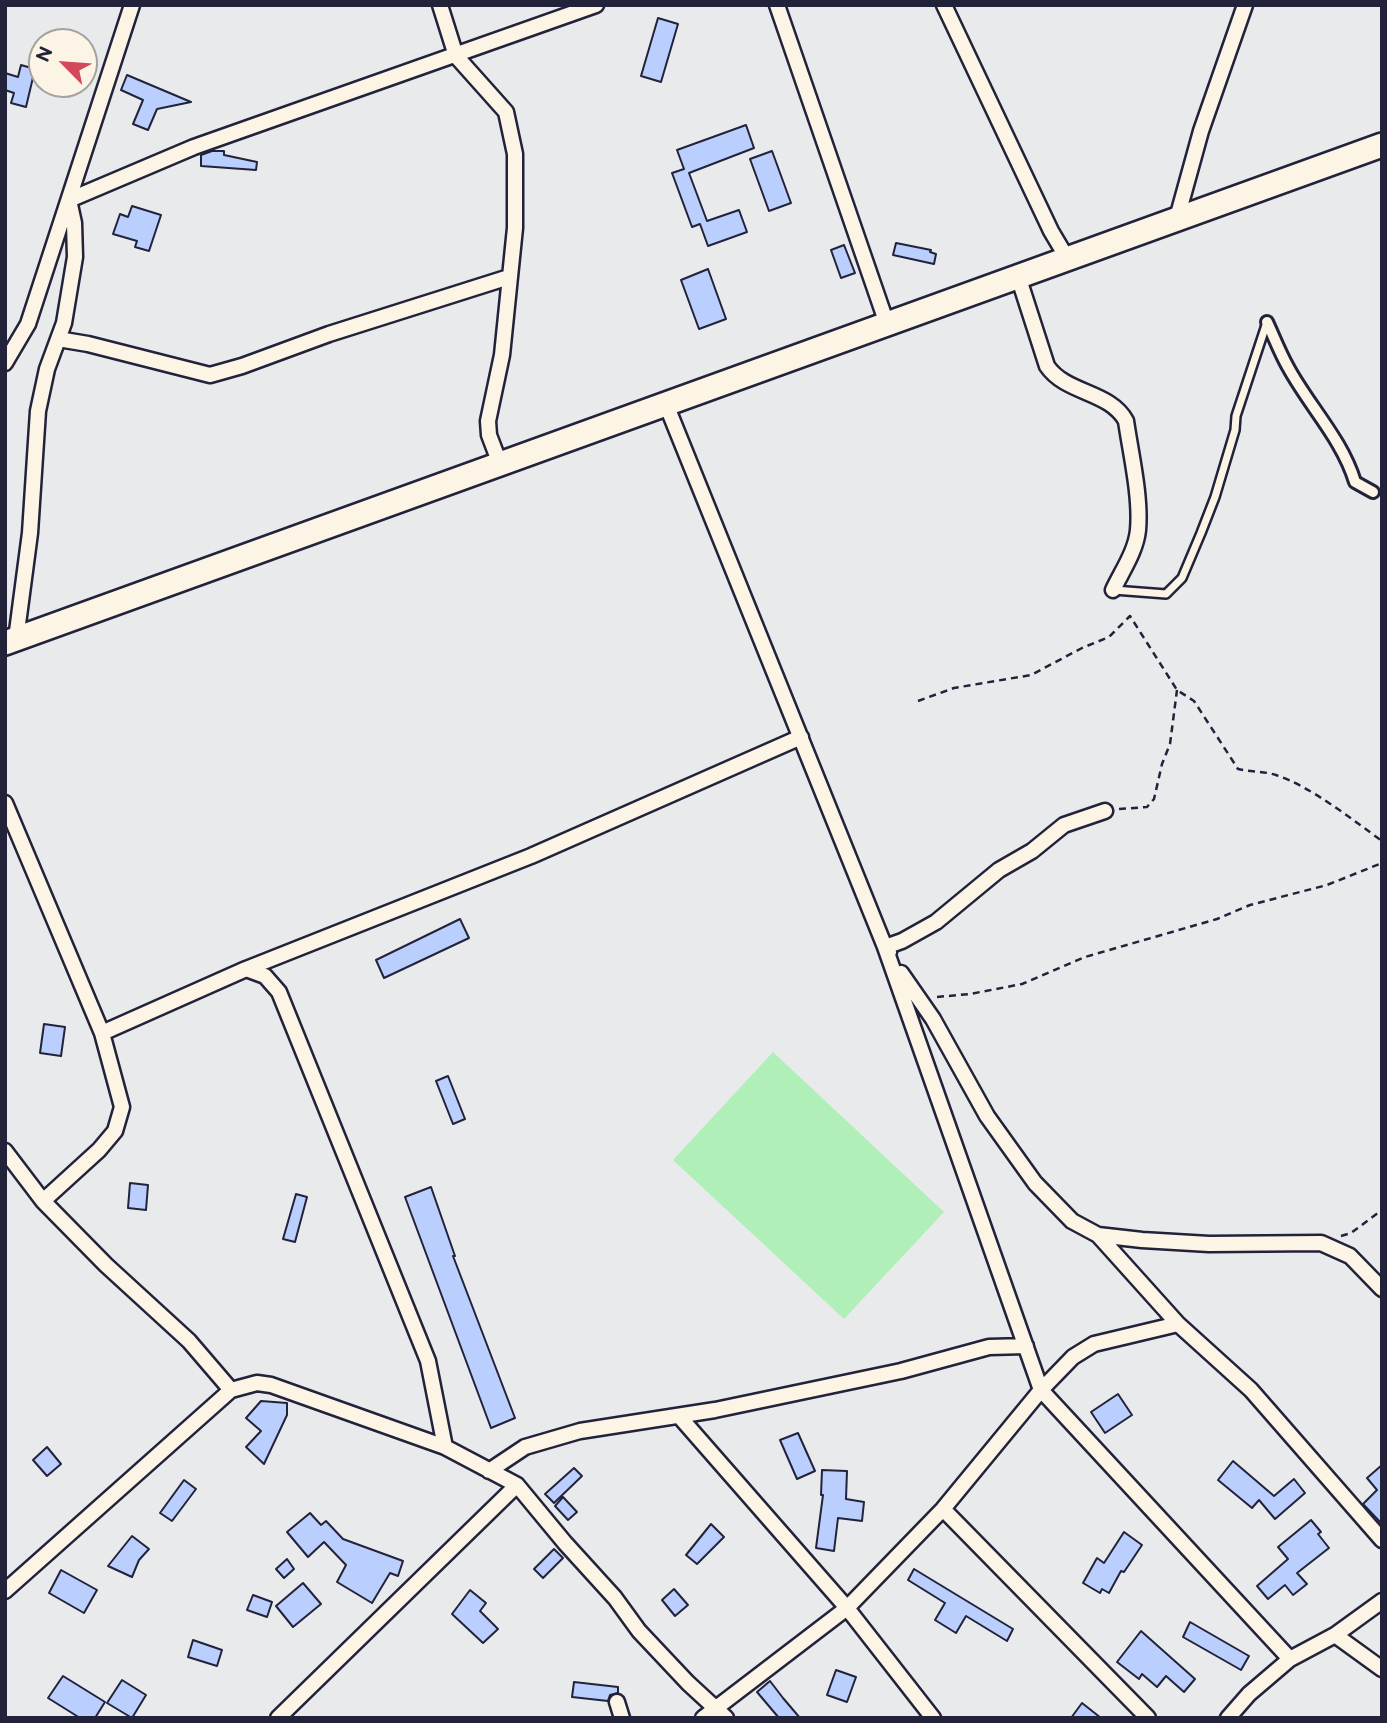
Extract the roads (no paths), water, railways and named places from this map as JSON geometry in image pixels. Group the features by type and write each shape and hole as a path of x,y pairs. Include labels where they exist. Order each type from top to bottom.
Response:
{"main road":[{"path":"11,641 1382,145"}],"street":[{"path":"5,363 28,324 132,5"},
{"path":"440,5 456,56 506,111 515,154 515,228 502,355 488,421 489,435 500,464"},
{"path":"69,200 194,147 596,5"},
{"path":"777,5 887,324"},
{"path":"944,5 1051,231 1067,258"},
{"path":"1177,218 1201,131 1245,5"},
{"path":"11,641 29,544 38,411 47,369 69,300 75,257 74,223 69,200"},
{"path":"1018,276 1047,366 1061,382 1114,405 1126,421 1138,509 1138,530 1134,547 1112,590"},
{"path":"58,339 210,374 242,366 329,334 509,278"},
{"path":"1267,322 1288,368 1329,428 1352,470 1355,482 1373,492"},
{"path":"666,404 886,947 1041,1391 1290,1659"},
{"path":"102,1033 246,970 531,856 801,737"},
{"path":"5,803 102,1033 122,1107 115,1131 99,1150 43,1201"},
{"path":"886,947 936,922 999,870 1032,851 1064,825 1105,811"},
{"path":"886,947 916,997 933,1018 988,1116 1035,1183 1072,1221 1098,1236 1178,1324 1251,1390 1382,1540"},
{"path":"246,970 265,976 279,992 428,1361 445,1447"},
{"path":"5,1151 43,1201 106,1265 188,1341 231,1390"},
{"path":"1098,1236 1209,1244 1321,1243 1350,1256 1382,1289"},
{"path":"703,1718 722,1713 847,1608 943,1509 1041,1391 1073,1357 1094,1344 1178,1324"},
{"path":"489,1471 525,1447 580,1431 679,1416 901,1371 989,1347 1026,1346"},
{"path":"5,1591 231,1390 257,1382 445,1447 517,1486 615,1598 639,1631 688,1683 722,1713"},
{"path":"679,1416 847,1608 933,1718"},
{"path":"278,1718 517,1486"},
{"path":"943,1509 1148,1718"},
{"path":"1228,1718 1249,1694 1290,1659 1335,1635 1382,1601"},
{"path":"1335,1635 1382,1669"},
{"path":"617,1702 622,1718"}],"lane":[{"path":"1112,590 1166,594 1182,578 1215,497 1235,430 1236,416 1267,322"}]}
